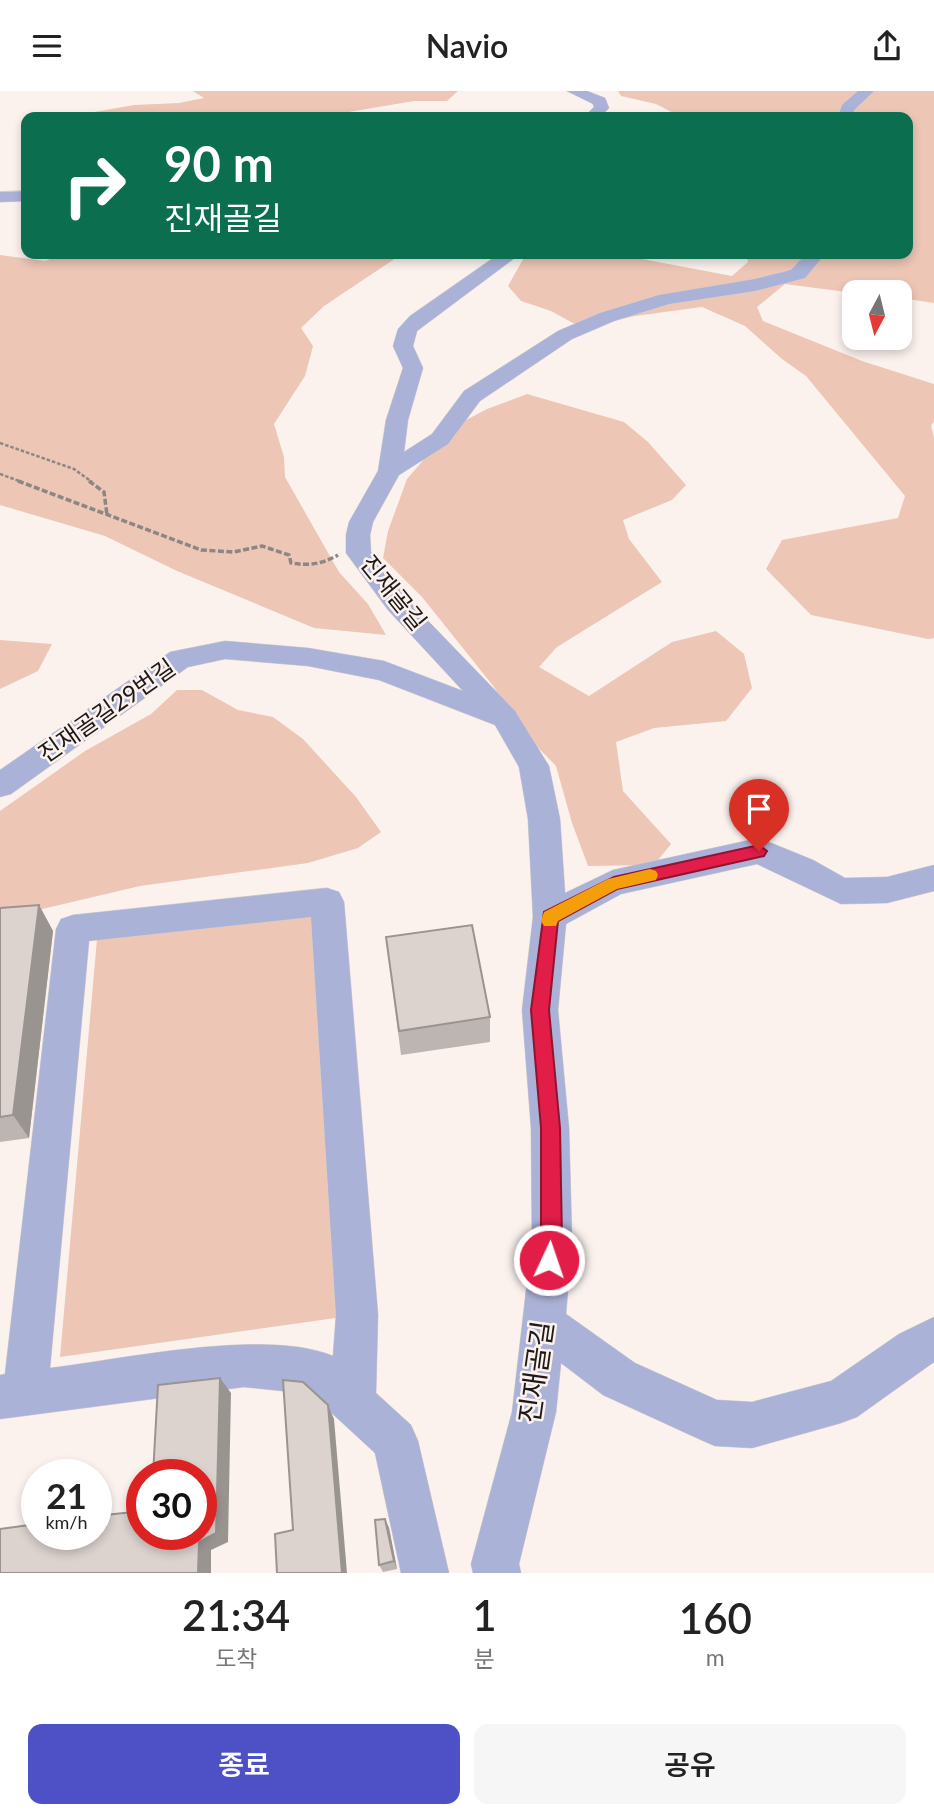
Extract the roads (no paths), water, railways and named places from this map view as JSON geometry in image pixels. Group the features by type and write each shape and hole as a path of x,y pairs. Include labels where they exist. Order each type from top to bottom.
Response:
{"street":[{"path":"574,91 600,101 602,108 597,112"},
{"path":"846,112 847,108 867,91"},
{"path":"0,197 21,195"},
{"name":"진재골길","path":"497,1573 495,1564 534,1412 552,1239 550,1128 540,1010 550,917 544,819 534,767 505,718 397,604 359,549 361,522 390,471 397,420 412,368 403,346 408,329 504,259"},
{"path":"390,471 440,439 472,396 565,335 607,317 666,299 755,285 798,274 812,259"},
{"name":"진재골길29번길","path":"0,786 180,659 225,650 308,657 384,671 505,718"},
{"path":"550,917 614,883 759,851 802,869 841,891 887,890 934,878"},
{"path":"353,1401 357,1315 327,902 73,929 12,1395 244,1365 321,1373 395,1441 425,1573"},
{"path":"543,1324 618,1379 715,1423 752,1425 841,1401 914,1349 934,1339"}]}
